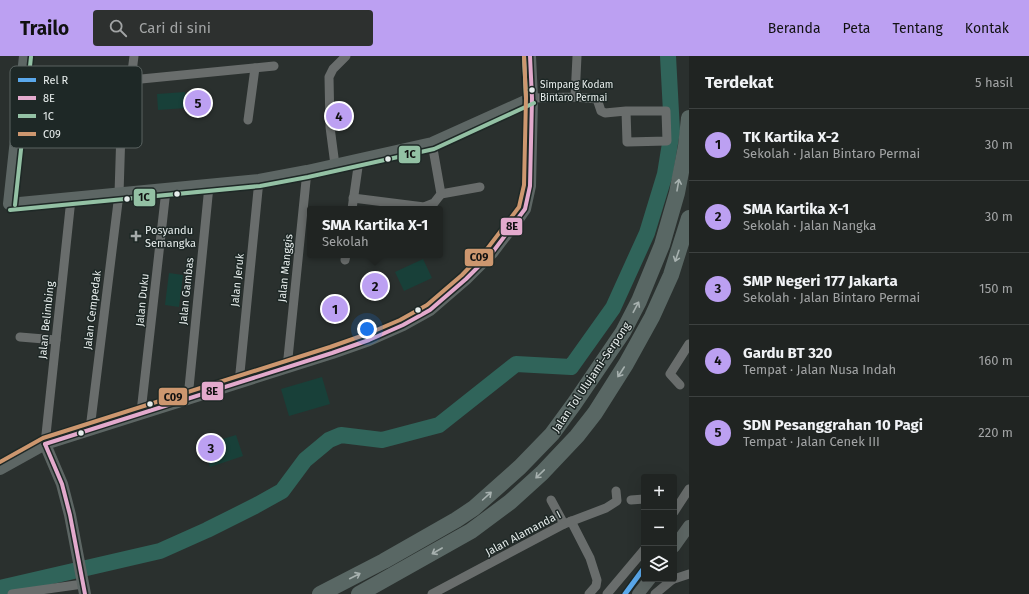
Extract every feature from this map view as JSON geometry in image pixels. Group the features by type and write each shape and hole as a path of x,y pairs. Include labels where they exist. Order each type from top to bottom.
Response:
{"highway":[{"name":"Jalan Tol Ulujami–Serpong","path":"320,594 384,561 456,520 474,508 520,467 552,434 623,332 639,301 662,245 677,193 686,146 689,118"},
{"name":"Jalan Tol Ulujami–Serpong","path":"359,594 471,531 510,502 542,473 577,436 595,413 626,364 652,317 671,275 689,218"}],"main road":[{"path":"24,66 25,56"},
{"path":"0,469 45,444 141,412 287,368 369,340 404,325 430,310 466,279 492,253 525,209 530,186 532,98 530,56"},
{"path":"13,148 5,204 209,186 258,180 307,171 432,143 532,98"},
{"path":"45,444 62,484 70,515 83,586"},
{"path":"675,546 689,526"},
{"path":"638,594 648,582"}],"street":[{"name":"Jalan Cempedak","path":"133,66 134,56"},
{"path":"335,165 330,127 328,84 333,69 346,56"},
{"path":"575,97 577,56"},
{"path":"142,79 274,66"},
{"path":"248,120 254,68"},
{"path":"532,98 575,97 597,99 603,112 626,111 666,111 667,141 627,142 626,111"},
{"path":"432,143 441,194"},
{"name":"Jalan Cempedak","path":"90,429 119,194 120,148"},
{"path":"352,206 359,160"},
{"name":"Jalan Manggis","path":"287,368 307,171"},
{"name":"Jalan Jeruk","path":"239,383 258,180"},
{"name":"Jalan Gambas","path":"188,398 209,186"},
{"path":"426,206 434,203 441,194 480,187"},
{"name":"Jalan Duku","path":"141,412 166,190"},
{"path":"353,198 416,206"},
{"name":"Jalan Belimbing","path":"45,444 70,199"},
{"path":"20,337 56,340"},
{"path":"680,385 670,374 689,344"},
{"path":"677,505 689,489"},
{"name":"Jalan Alamanda I","path":"432,594 568,523 612,505 617,501 616,491"},
{"path":"631,500 641,499"},
{"path":"551,500 568,523 590,558 597,580 596,586 589,594"},
{"path":"607,594 641,554"},
{"path":"677,578 689,574"},
{"path":"655,594 670,582"},
{"path":"12,594 83,586"}],"green space":[{"path":"185,92 186,108 158,110 157,94"},
{"path":"423,259 432,278 404,291 395,272"},
{"path":"169,273 183,275 179,307 165,305"},
{"path":"322,377 330,404 289,416 281,389"},
{"path":"236,435 243,456 210,467 203,445"}],"waterway":[{"path":"0,588 160,551 207,530 282,491 305,460 329,440 341,435 382,440 439,425 516,364 571,367 613,308 647,233 665,174 672,131 668,56"}],"rail line":[{"name":"R","path":"625,594 641,572"}],"transit line":[{"name":"1C","path":"524,56 526,98"},
{"name":"C09","path":"0,462 43,438 330,347 400,320 427,305 462,275 487,249 519,207 524,185 526,98 524,56"},
{"name":"8E","path":"45,444 332,353 369,340 403,325 430,310 466,279 492,253 525,209 530,186 532,98 530,56"},
{"name":"1C","path":"30,66 31,57"},
{"name":"1C","path":"10,210 260,186 308,177 434,149 534,103"},
{"name":"1C","path":"15,205 21,148"},
{"name":"8E","path":"45,444 62,484 70,515 85,594"}],"place":[{"name":"Simpang Kodam Bintaro Permai","path":"532,90"},
{"name":"SDN Pesanggrahan 10 Pagi","path":"198,103"},
{"name":"Gardu BT 320","path":"339,116"},
{"name":"Posyandu Semangka","path":"136,236"},
{"name":"SMA Kartika X-1","path":"375,286"},
{"name":"TK Kartika X-2","path":"335,309"},
{"name":"SMP Negeri 177 Jakarta","path":"211,448"}]}
